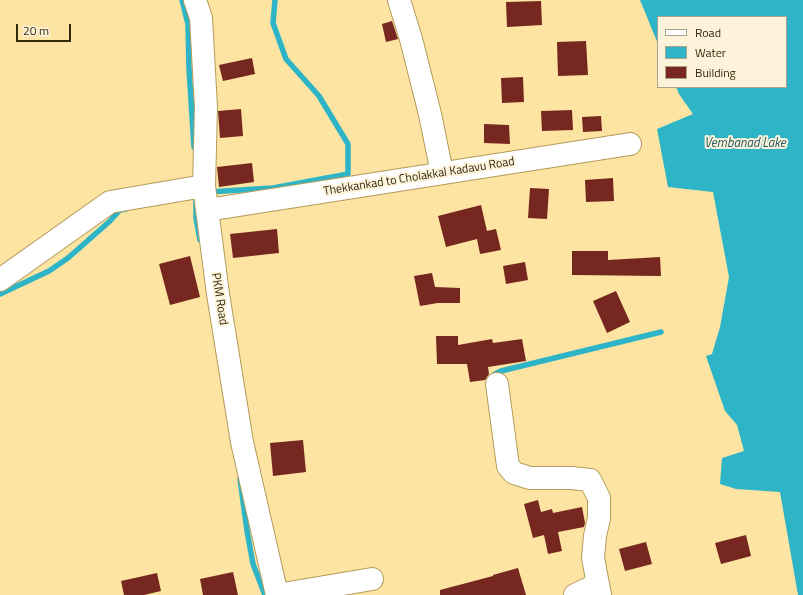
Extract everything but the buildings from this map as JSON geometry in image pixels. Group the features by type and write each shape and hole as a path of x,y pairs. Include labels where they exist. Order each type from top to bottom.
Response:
{"street":[{"name":"PKM Road","path":"195,0 201,18 206,107 204,186 218,294 242,442 277,595"},
{"path":"399,0 412,40 430,114 442,173"},
{"name":"Thekkankad to Cholakkal Kadavu Road","path":"207,210 630,144"},
{"path":"0,280 110,202 204,186"},
{"path":"497,384 508,466 514,473 530,478 572,478 590,480 599,498 599,518 593,558 599,589 575,595"},
{"path":"277,595 372,579"}],"water":[{"name":"Vembanad Lake","path":"640,0 803,0 803,595 798,595 780,492 736,489 720,484 722,458 744,451 737,425 725,411 706,356 712,354 720,327 729,277 713,192 668,187 657,129 693,114 676,88 787,88 787,16 657,16 657,42"}],"waterway":[{"path":"182,0 188,24 194,147"},
{"path":"208,192 273,188 348,174 348,144 319,96 286,59 273,23 275,0"},
{"path":"196,201 196,218 200,240"},
{"path":"0,294 49,271 68,258 110,221 120,210 126,209"},
{"path":"495,380 495,374 501,371 661,332"},
{"path":"240,479 253,564 265,595"}]}
